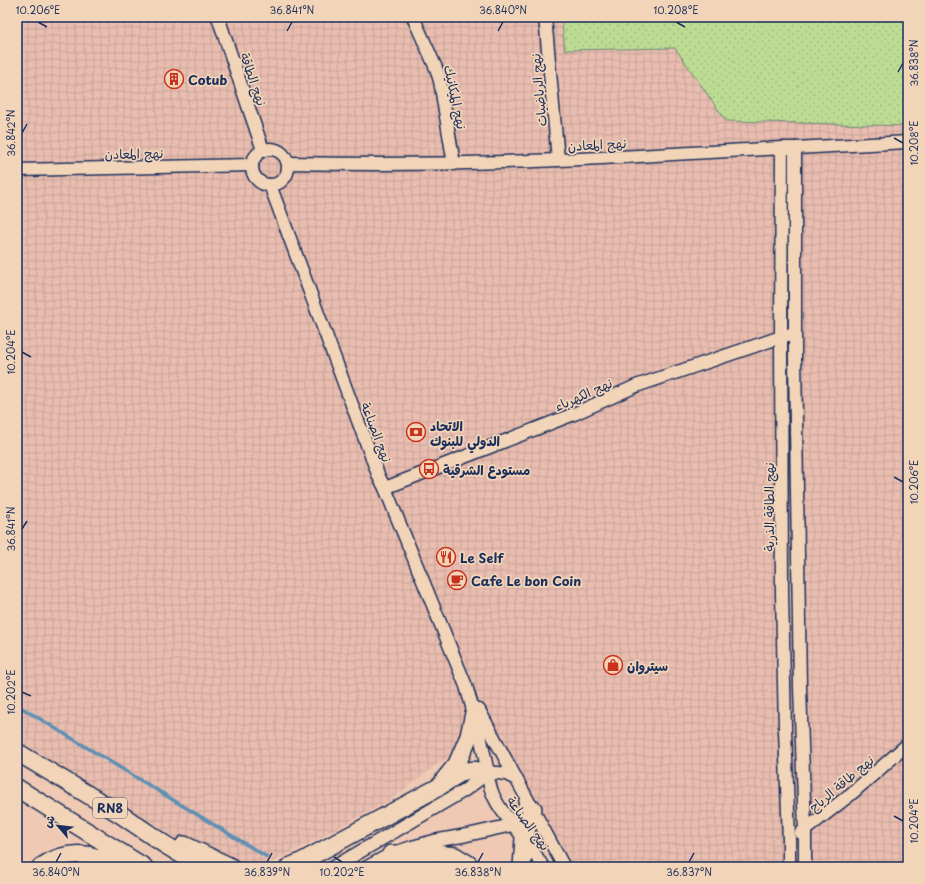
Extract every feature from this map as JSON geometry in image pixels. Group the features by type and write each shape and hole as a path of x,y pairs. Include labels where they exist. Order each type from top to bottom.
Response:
{"highway":[{"path":"437,788 457,764 469,736 474,713"},
{"name":"RN8","path":"17,752 120,814 164,844 202,867"},
{"path":"289,867 437,788 458,774 466,771 479,770 488,773"},
{"name":"RN8","path":"17,788 144,867"},
{"path":"522,867 524,838 530,804"},
{"path":"120,814 231,867"},
{"path":"41,867 48,862 68,854 91,855 125,867"},
{"path":"391,854 438,854 455,856 471,867"}],"street":[{"name":"نهج الطاقة","path":"218,17 263,150"},
{"name":"نهج الميكانيك","path":"414,17 440,81 454,164"},
{"name":"نهج الرياضيات","path":"545,17 558,160"},
{"name":"نهج المعادن","path":"288,164 454,164 908,142"},
{"name":"نهج الطاقة الذرية","path":"782,148 782,608 785,730 790,840 789,867"},
{"path":"795,148 795,333 800,687 805,867"},
{"path":"272,149 278,151 283,155 288,164 286,176 277,184 270,185 261,183 254,176 252,170 254,158 257,153 263,150 272,149"},
{"name":"نهج المعادن","path":"17,170 252,164"},
{"name":"نهج الصناعة","path":"270,185 379,477 385,488 466,686 474,713 488,773 488,780 494,798 503,813 524,838 543,867"},
{"name":"نهج الكهرباء","path":"385,488 574,414 636,386 781,336 795,333"},
{"name":"نهج الصناعة","path":"466,686 564,867"},
{"name":"نهج طاقة الرياح","path":"790,840 851,794 908,744"},
{"path":"334,867 465,790 488,773"},
{"name":"نهج الصناعة","path":"488,773 506,774 516,779"},
{"path":"367,867 391,854 434,841 512,825 517,822 524,810 530,804"}],"shaded area":[{"path":"17,17 908,17 908,867 568,867 533,796 497,730 436,765 389,801 285,856 260,867 222,867 17,739"}],"green space":[{"path":"561,17 908,17 908,126 726,121 675,48 565,50"}],"waterway":[{"path":"17,705 267,857"}],"place":[{"name":"Cotub","path":"174,79"},
{"name":"الاتحاد الدولي للبنوك","path":"416,432"},
{"name":"مستودع الشرقية","path":"429,469"},
{"name":"Le Self","path":"446,557"},
{"name":"Cafe Le bon Coin","path":"457,580"},
{"name":"سيتروان","path":"613,665"}]}
